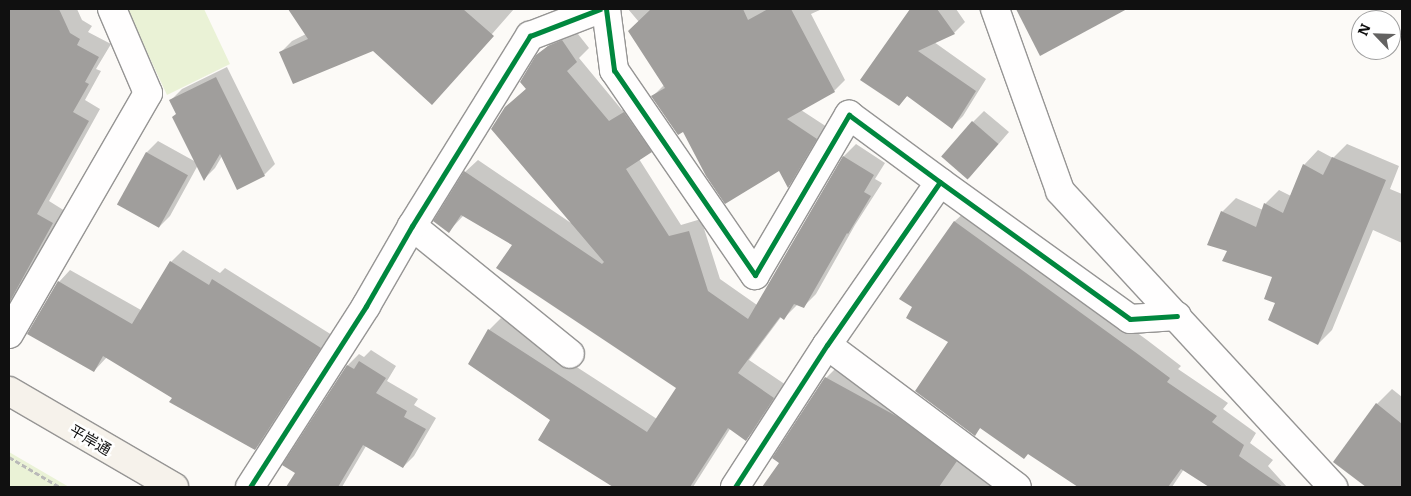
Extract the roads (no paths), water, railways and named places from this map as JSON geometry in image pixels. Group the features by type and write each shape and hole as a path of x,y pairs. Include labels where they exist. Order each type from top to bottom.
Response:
{"street":[{"path":"9,334 148,93 112,9"},
{"path":"250,487 366,306 412,226 530,36 600,9"},
{"path":"606,9 614,70 755,275 849,115 1130,319 1177,316"},
{"path":"995,9 1060,191 1333,487"},
{"path":"735,487 827,345 940,182"},
{"path":"412,226 570,354"},
{"path":"827,345 1016,487"},
{"name":"平岸通","path":"9,391 174,487"}]}
